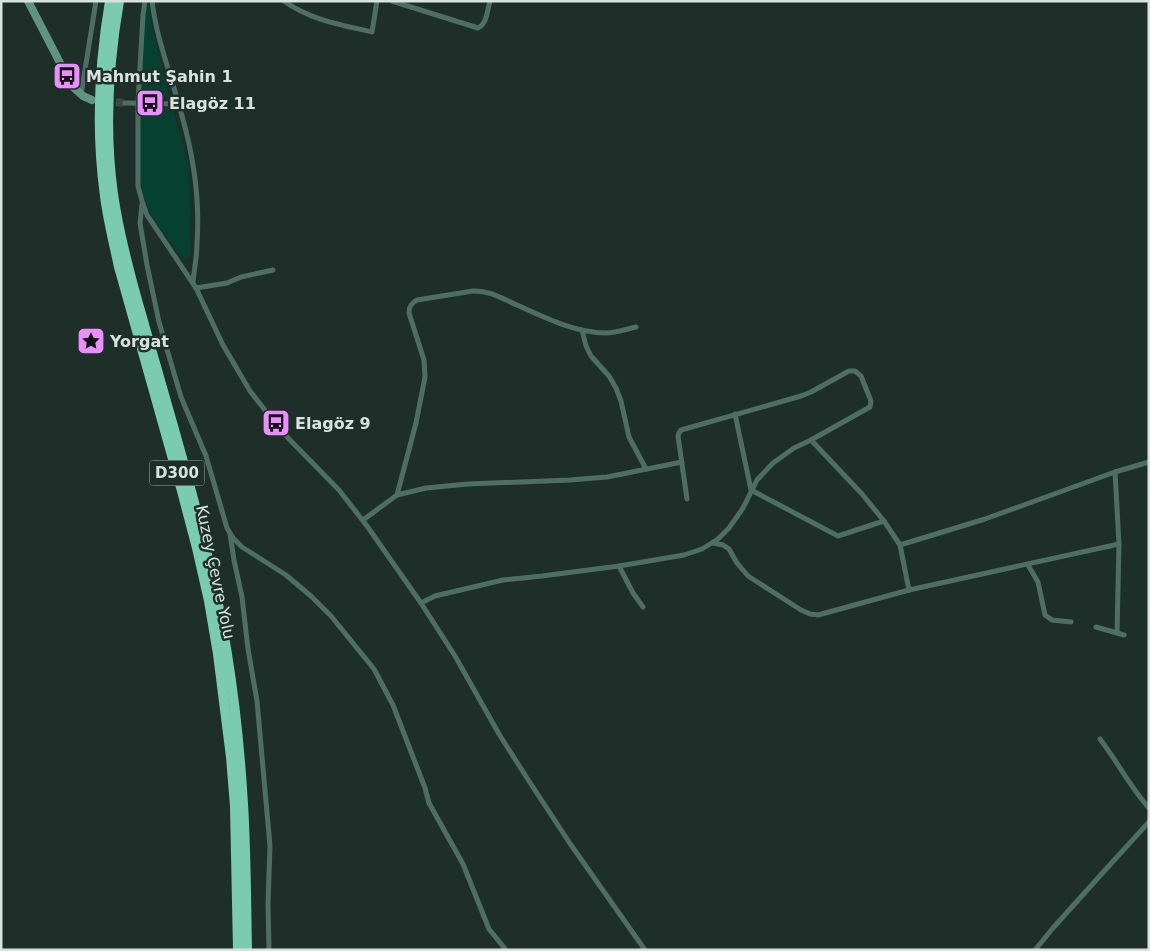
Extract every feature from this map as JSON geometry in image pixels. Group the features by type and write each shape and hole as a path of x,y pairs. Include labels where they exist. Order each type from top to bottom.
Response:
{"highway":[{"name":"Kuzey Çevre Yolu","path":"110,1 103,50 100,92 101,162 105,196 119,267 185,500 210,610 224,696 231,757 235,815 238,950"},
{"name":"Kuzey Çevre Yolu","path":"119,1 112,49 108,102 109,154 113,195 128,266 191,489 217,600 233,697 243,796 246,950"}],"street":[{"path":"28,1 70,82 81,95 92,100"},
{"path":"81,95 96,1"},
{"path":"145,1 138,103 138,186 151,221 194,285 223,345 255,397 288,438 339,490 363,520 421,603 455,656 514,757 645,950"},
{"path":"152,1 161,49 179,104 194,168 197,201 197,246 194,285"},
{"path":"284,1 322,20 372,32 378,1"},
{"path":"392,1 406,3 478,28 484,24 490,1"},
{"path":"125,103 179,104"},
{"path":"142,201 140,223 146,266 159,322 181,397 206,456 227,528 237,542 248,552 277,568 312,597 331,616 374,669 392,705 425,788 429,803 458,854 489,929 506,950"},
{"path":"194,285 227,283 241,277 273,270"},
{"path":"397,495 416,422 425,377 424,360 409,313 414,301 473,290 482,291 545,318 582,330 606,334 636,328"},
{"path":"582,330 591,356 609,376 616,388 631,441 646,469"},
{"path":"421,603 435,596 503,580 619,566 691,554 702,549 713,543 726,531 738,516 751,490 762,474 773,463 787,452 870,407 870,399 861,376 858,372 849,371 811,392 681,430 678,436 687,499"},
{"path":"735,414 751,490"},
{"path":"811,440 862,494 884,521 900,545 909,590"},
{"path":"363,520 397,495 426,488 607,477 682,462"},
{"path":"900,545 985,519 1115,472 1149,462"},
{"path":"1115,472 1119,544 1117,633"},
{"path":"751,490 838,536 884,521"},
{"path":"230,533 242,597 257,701 270,846 269,950"},
{"path":"713,543 723,545 729,549 737,563 748,576 810,614 822,614 909,590 1119,544"},
{"path":"1028,564 1038,582 1045,615 1052,620 1072,622"},
{"path":"619,566 633,593 643,607"},
{"path":"1096,627 1124,635"},
{"path":"1100,738 1137,795 1149,808"},
{"path":"1035,950 1149,822"}],"green space":[{"path":"145,1 148,1 153,32 169,95 165,98 144,98 140,95"},
{"path":"143,107 167,108 173,111 182,139 188,167 190,189 190,256 187,258 182,257 152,216 142,192 140,157 141,110"}],"tunnel":[{"path":"104,101 125,103"}],"place":[{"name":"Mahmut Şahin 1","path":"67,76"},
{"name":"Elagöz 11","path":"150,103"},
{"name":"Yorgat","path":"91,341"},
{"name":"Elagöz 9","path":"276,423"}]}
